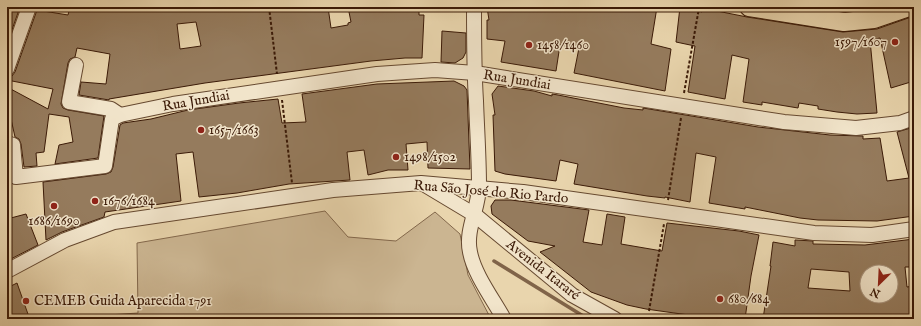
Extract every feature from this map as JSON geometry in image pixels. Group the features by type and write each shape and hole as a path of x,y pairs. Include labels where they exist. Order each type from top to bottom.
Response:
{"main road":[{"path":"750,7 844,22 874,19 909,7"}],"street":[{"path":"7,69 30,7"},
{"path":"474,7 479,188 475,215 470,231 470,252 479,274 504,319"},
{"path":"7,143 13,145 16,178 105,166 112,119 120,115 111,109 69,102 76,65"},
{"name":"Rua Jundiai","path":"120,115 172,104 377,74 434,70 475,73 784,122 856,128 900,123 914,118"},
{"name":"Rua São José do Rio Pardo","path":"7,270 65,240 114,222 333,190 421,183 523,192 814,233 872,235 914,229"},
{"name":"Avenida Itararé","path":"421,183 475,215 572,295 615,319"}],"path":[{"path":"269,7 278,74"},
{"path":"684,94 700,8"},
{"path":"282,98 293,186"},
{"path":"668,200 682,113"},
{"path":"649,311 664,222"}],"shaded area":[{"path":"325,211 348,237 396,241 435,212 460,234 468,275 491,319 49,319 138,313 137,243"}],"building":[{"path":"7,7 20,7 7,44"},
{"path":"70,7 328,7 331,28 348,25 348,23 351,22 348,7 419,7 419,15 424,15 422,58 371,61 205,83 109,100 79,95 81,82 106,84 110,54 77,48 75,57 70,59 68,63 61,104 63,108 68,110 104,116 98,158 55,164 59,145 73,142 69,117 49,114 44,152 36,153 37,166 24,167 21,144 19,139 15,137 7,101 7,87 48,109 53,89 7,80 7,77 12,76 15,72 37,10 68,15","holes":["196,22 201,46 180,49 177,24"]},
{"path":"487,7 657,7 651,44 671,49 665,91 574,73 579,48 560,45 556,71 501,62 505,41 487,39 487,20 489,20"},
{"path":"680,7 687,7 702,12 702,8 747,17 843,32 877,29 914,16 914,81 891,88 880,38 870,40 877,113 857,114 837,112 818,109 818,106 799,103 798,108 762,102 762,105 743,102 749,59 732,55 725,99 688,92 695,46 676,42"},
{"path":"442,31 466,33 466,52 463,58 455,63 441,62"},
{"path":"454,81 464,86 467,90 470,169 428,168 427,142 406,144 408,170 388,170 368,175 364,150 347,152 350,180 289,184 237,193 199,197 193,152 176,154 181,201 105,212 104,217 62,232 46,240 43,182 106,174 111,172 120,125 123,123 151,119 188,110 278,99 282,123 306,122 302,94 377,84"},
{"path":"498,86 534,91 552,96 552,94 558,95 624,108 643,110 643,108 758,127 830,135 863,136 863,139 880,138 887,181 909,178 897,132 914,127 914,216 877,221 818,220 745,207 745,209 709,203 716,157 696,153 690,202 574,184 578,164 560,160 556,181 505,174 495,171 493,115 495,115 492,94"},
{"path":"495,200 511,200 589,210 583,242 602,245 607,214 625,217 621,244 662,251 667,223 739,231 759,235 745,319 717,319 646,309 627,305 591,292 540,252 555,246 528,241 492,214 491,206"},
{"path":"26,214 38,245 7,261 7,219"},
{"path":"914,239 914,267 905,267 907,287 914,286 914,319 763,319 773,242 795,246 795,240 813,241 813,244 865,245","holes":["811,269 849,272 850,291 808,288"]},
{"path":"17,283 29,317 24,319 7,319 7,288"}],"waterway":[{"path":"494,261 588,319"}],"place":[{"name":"1597/1607","path":"895,42"},
{"name":"1458/1460","path":"529,45"},
{"name":"1657/1663","path":"201,130"},
{"name":"1498/1502","path":"396,157"},
{"name":"1676/1684","path":"95,201"},
{"name":"1686/1690","path":"54,206"},
{"name":"680/684","path":"720,299"},
{"name":"CEMEB Guida Aparecida 1791","path":"26,301"}]}
